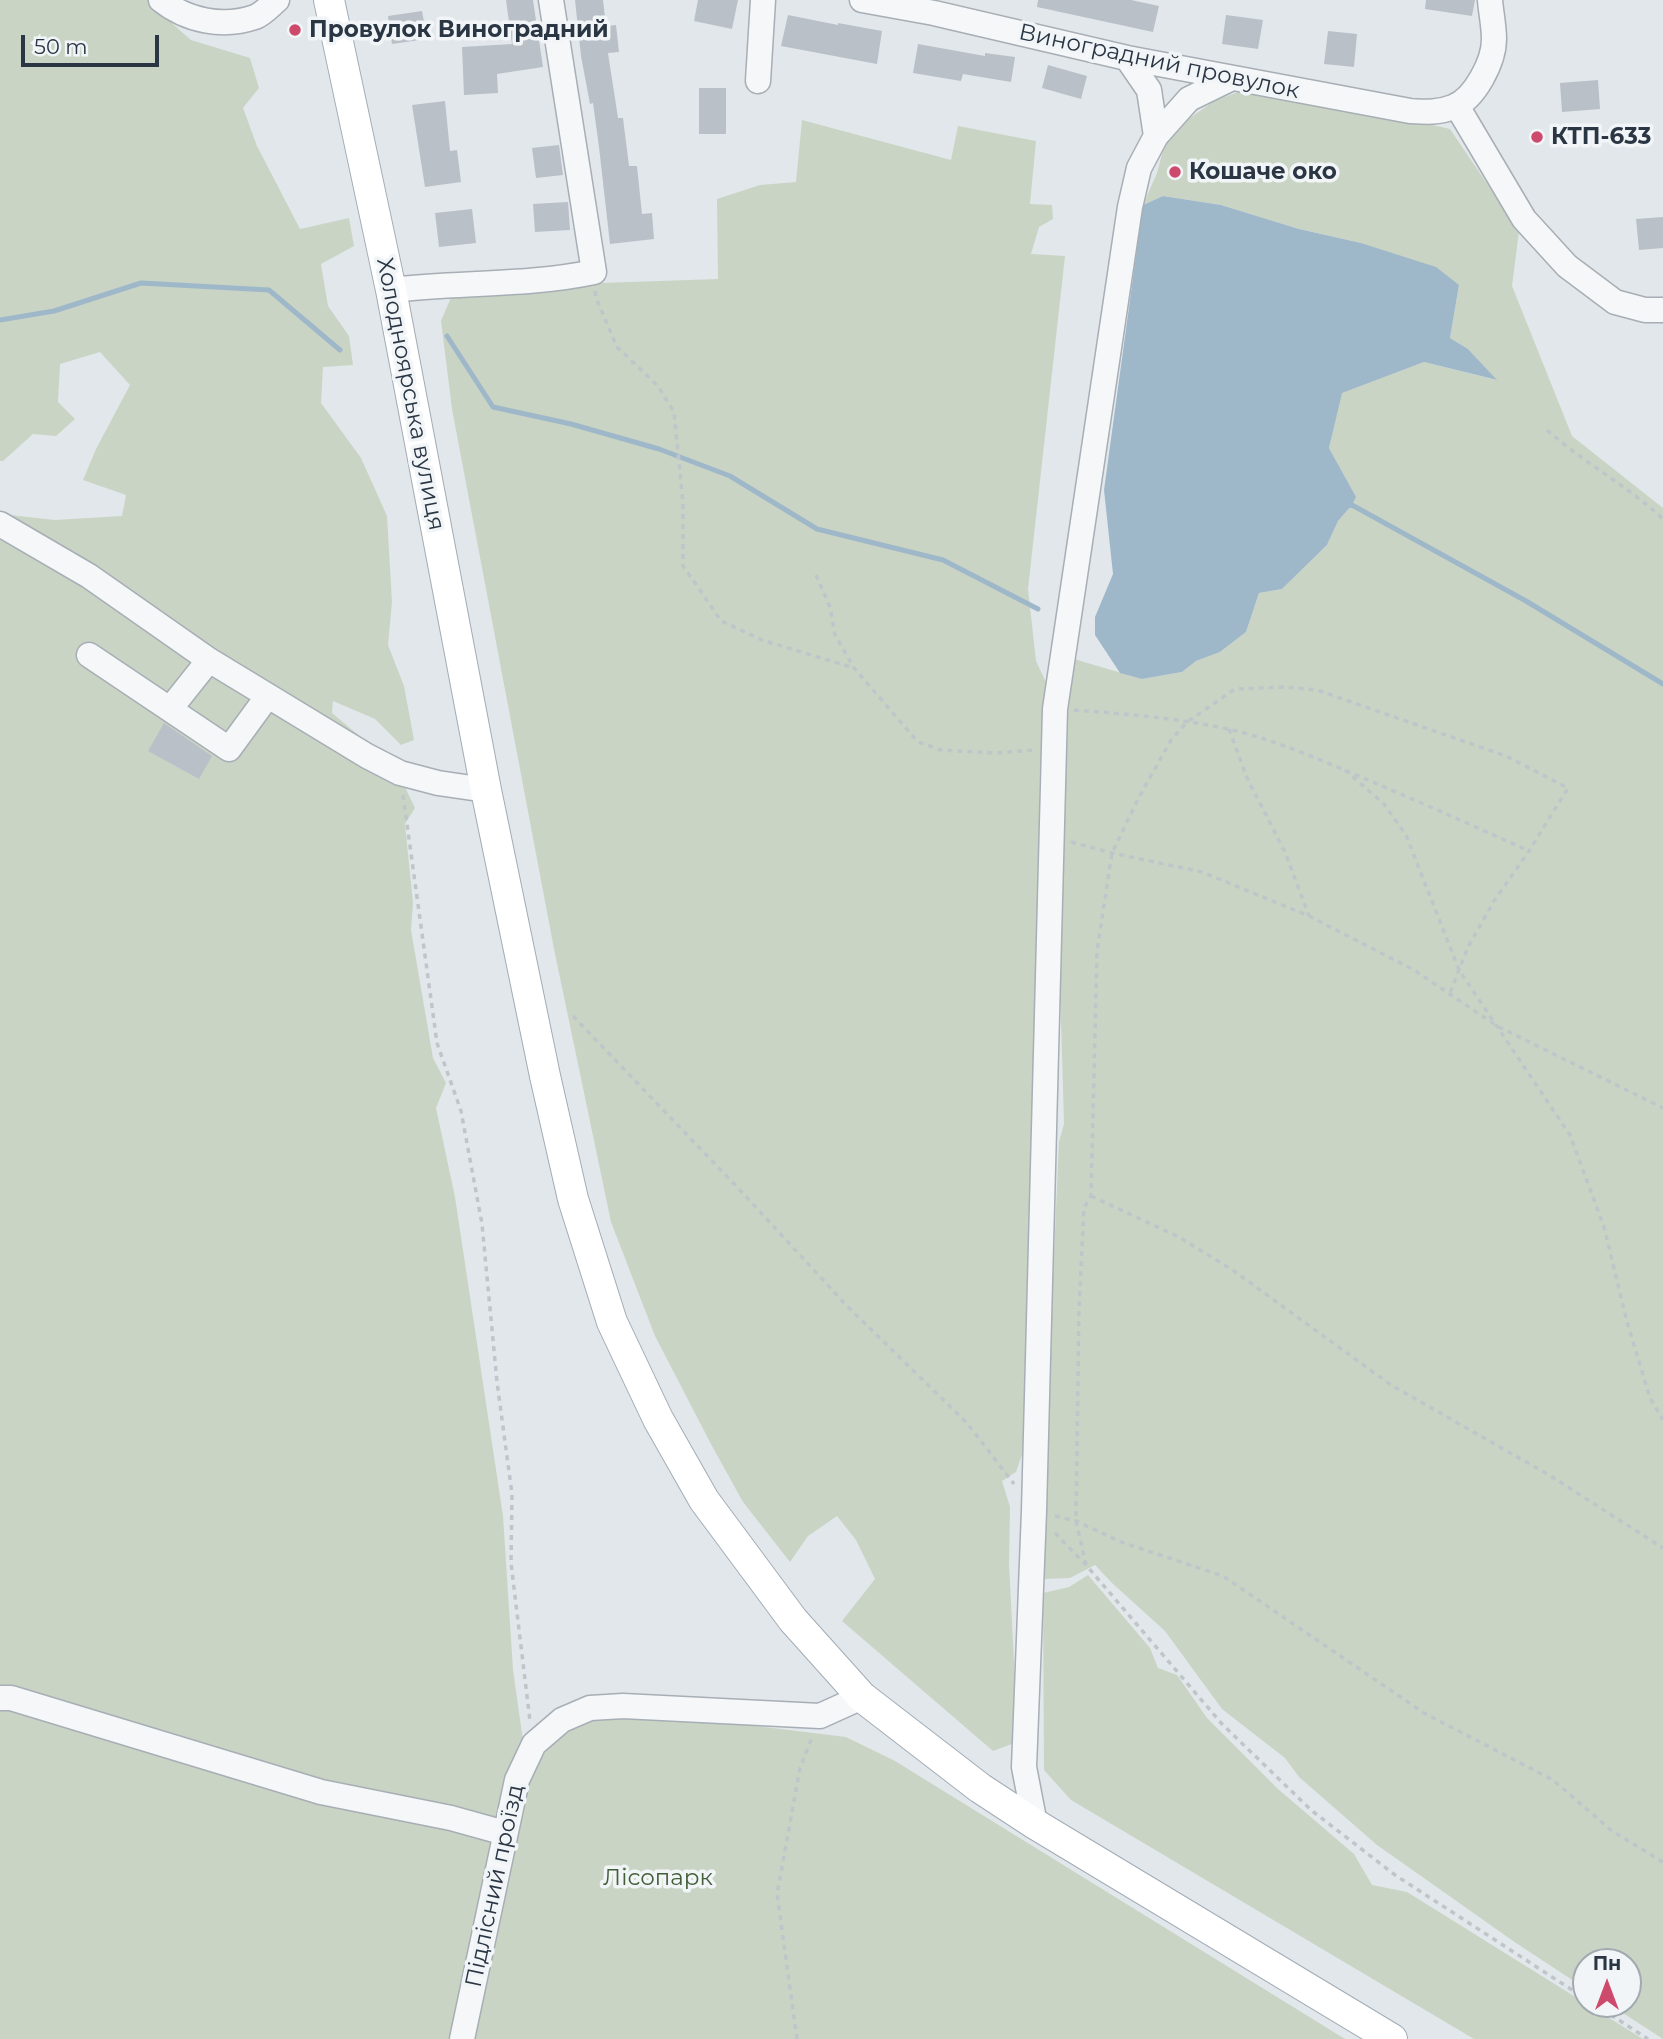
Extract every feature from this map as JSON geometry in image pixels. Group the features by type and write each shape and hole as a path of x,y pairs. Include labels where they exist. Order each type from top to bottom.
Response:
{"main road":[{"name":"Холодноярська вулиця","path":"328,0 391,290 486,790 573,1199 612,1322 658,1419 704,1500 793,1620 862,1697 981,1788 1035,1824 1392,2039"}],"street":[{"path":"161,0 190,18 220,23 257,16 277,0"},
{"path":"391,290 562,278 594,272 551,0"},
{"path":"758,81 763,0"},
{"name":"Виноградний провулок","path":"862,0 932,7 1127,58 1410,111 1433,113 1457,106"},
{"path":"1490,0 1494,40 1488,67 1474,89 1457,106 1524,219 1567,266 1615,302 1645,310 1663,310"},
{"path":"1127,58 1149,90 1156,135"},
{"path":"1035,1824 1024,1767 1034,1511 1055,709 1130,207 1139,169 1156,135 1189,99 1232,78"},
{"path":"0,524 89,576 209,660 327,734 400,773 438,783 486,790"},
{"path":"89,655 229,749 267,697"},
{"path":"170,709 209,660"},
{"name":"Підлісний проїзд","path":"461,2039 517,1780 534,1744 562,1720 590,1708 623,1706 820,1716 862,1697"},
{"path":"0,1698 11,1698 321,1792 451,1818 505,1833"}],"path":[{"path":"594,272 596,298 617,347 658,386 674,412 683,503 683,566 721,621 762,640 854,668"},
{"path":"1548,430 1574,454 1646,503 1663,519"},
{"path":"816,575 830,607 835,635 854,668 918,742 942,750 994,754 1035,750 1054,738"},
{"path":"1086,1565 1076,1521 1080,1296 1084,1208 1091,1196 1097,951 1112,853 1171,740 1187,722 1235,690 1284,687 1317,690 1506,756 1569,788 1530,851 1494,901 1468,947 1450,993"},
{"path":"1055,709 1143,715 1229,729 1287,747 1345,770 1530,851"},
{"path":"1229,729 1247,778 1285,852 1309,916"},
{"path":"1345,770 1384,804 1406,835 1459,970 1570,1135 1604,1227 1627,1322 1650,1398 1663,1420"},
{"path":"400,773 437,1043 461,1111 482,1224 497,1382 512,1494 511,1563 534,1744"},
{"path":"1051,839 1202,872 1309,916 1414,970 1497,1026 1663,1108"},
{"path":"573,1016 848,1307 967,1423 1034,1511 1086,1565 1222,1724 1311,1810 1395,1875 1572,1990"},
{"path":"1091,1196 1179,1237 1234,1271 1391,1385 1549,1475 1663,1548"},
{"path":"1034,1511 1076,1521 1121,1542 1223,1576 1424,1713 1553,1780 1612,1831 1663,1862"},
{"path":"797,2039 777,1894 800,1768 820,1716"},
{"path":"1616,2018 1648,2039"}],"green space":[{"name":"Лісопарк","path":"0,0 151,0 159,12 191,40 250,58 259,88 243,108 257,146 300,229 349,218 354,246 321,264 328,306 349,336 353,365 323,367 321,403 361,458 387,516 392,602 388,645 404,686 414,740 401,745 375,719 333,701 332,713 395,766 415,808 405,824 413,903 411,930 433,1058 446,1083 436,1108 455,1197 503,1516 513,1670 528,1776 552,1743 587,1720 634,1711 846,1737 895,1761 1345,2039 0,2039 0,514 55,520 122,516 126,495 83,480 130,385 100,352 60,364 58,402 75,419 56,436 33,434 0,461"},
{"path":"1246,89 1345,105 1450,129 1519,231 1512,286 1572,436 1663,508 1663,2039 1631,2018 1642,2018 1642,1948 1572,1948 1572,1980 1377,1845 1299,1777 1285,1758 1222,1709 1165,1631 1095,1565 1070,1578 1045,1579 1044,1478 1059,1142 1064,1124 1060,984 1060,777 1074,659 1142,679 1182,672 1196,661 1220,652 1246,632 1259,593 1282,589 1327,545 1338,521 1352,505 1355,496 1329,448 1341,393 1424,362 1496,380 1468,349 1450,338 1459,285 1361,243 1299,229 1221,205 1163,196 1143,205 1157,173 1164,147 1190,118 1214,101"},
{"path":"802,120 951,160 958,126 1036,141 1030,204 1052,205 1053,219 1039,227 1031,254 1065,256 1028,589 1036,661 1051,693 1040,769 1026,1443 1016,1472 1002,1481 1010,1507 1009,1564 1017,1721 1012,1744 993,1751 842,1621 875,1579 856,1540 837,1516 808,1536 790,1562 743,1502 655,1336 611,1222 554,949 452,409 441,321 455,288 718,279 717,199 760,185 796,182"},
{"path":"1088,1575 1150,1648 1158,1668 1177,1675 1207,1718 1278,1789 1354,1854 1372,1885 1407,1892 1572,1995 1572,2018 1609,2018 1643,2039 1474,2039 1071,1800 1044,1770 1043,1593 1069,1587"}],"water":[{"path":"1163,196 1221,205 1299,229 1361,243 1436,267 1459,285 1450,338 1468,349 1497,380 1424,362 1342,393 1329,448 1356,497 1338,521 1327,545 1282,589 1259,593 1246,632 1220,652 1196,661 1182,672 1142,679 1120,673 1095,635 1095,617 1113,574 1104,490 1143,205"}],"building":[{"path":"506,0 533,0 543,67 497,74 498,93 464,95 462,47 512,44"},
{"path":"575,0 603,0 606,26 616,25 619,52 608,53 618,118 623,118 629,166 637,166 642,214 652,213 654,239 610,244 593,103 590,104 581,56"},
{"path":"698,0 738,0 732,29 694,21"},
{"path":"1038,0 1131,0 1159,6 1153,32 1037,7"},
{"path":"1426,0 1475,0 1472,16 1425,9"},
{"path":"422,11 427,39 392,44 388,16"},
{"path":"788,15 882,31 877,64 781,46"},
{"path":"1226,15 1263,20 1258,49 1222,44"},
{"path":"1328,31 1357,34 1354,67 1324,64"},
{"path":"918,44 985,56 985,53 1015,57 1011,82 963,74 961,81 913,73"},
{"path":"1048,65 1087,76 1081,99 1042,88"},
{"path":"1598,80 1600,109 1562,112 1560,83"},
{"path":"699,88 726,88 726,134 699,134"},
{"path":"445,101 450,151 457,150 461,182 425,187 412,105"},
{"path":"559,145 563,175 536,178 532,148"},
{"path":"568,202 570,230 535,232 533,204"},
{"path":"472,209 476,243 439,247 435,213"},
{"path":"1663,217 1663,248 1639,250 1636,219"},
{"path":"164,723 212,756 199,779 148,751"}],"waterway":[{"path":"0,320 54,311 141,283 269,290 340,350"},
{"path":"447,336 493,407 571,424 659,449 730,476 817,529 943,560 1038,609"},
{"path":"1346,506 1352,505 1526,601 1663,684"}],"place":[{"name":"Провулок Виноградний","path":"295,30"},
{"name":"КТП-633","path":"1537,137"},
{"name":"Кошаче око","path":"1175,172"}]}
